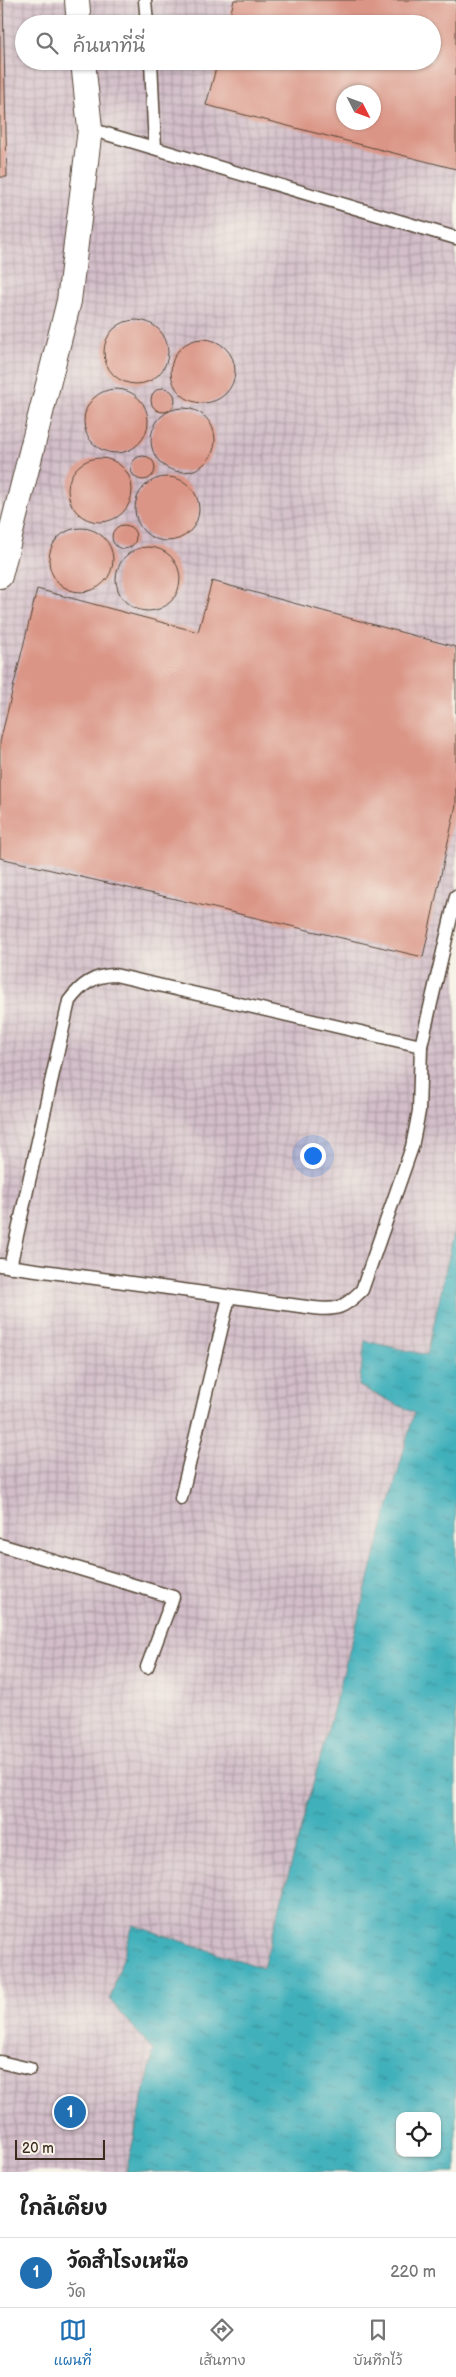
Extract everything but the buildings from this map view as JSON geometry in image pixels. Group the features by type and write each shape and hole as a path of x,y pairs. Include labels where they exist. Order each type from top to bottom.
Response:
{"street":[{"path":"77,0 79,15"},
{"path":"0,576 69,301 90,129 84,70"}],"lane":[{"path":"145,0 146,15"},
{"path":"151,70 155,148"},
{"path":"90,129 456,238"},
{"path":"421,1046 115,975 102,975 88,981 69,1000 5,1266 331,1310 349,1303 362,1290 412,1147 419,1111 421,1046 456,896"},
{"path":"181,1498 229,1296"},
{"path":"0,1545 173,1597 147,1667"},
{"path":"0,2062 30,2069"}],"shaded area":[{"path":"0,0 456,0 456,1225 414,1413 263,1968 110,2000 154,2051 126,2172 0,2172"}],"water":[{"path":"456,1224 456,2172 126,2172 154,2051 110,2000 133,1925 263,1968 414,1413 359,1386 365,1341 427,1355"}],"place":[{"name":"วัดสำโรงเหนือ","path":"70,2112"}]}
